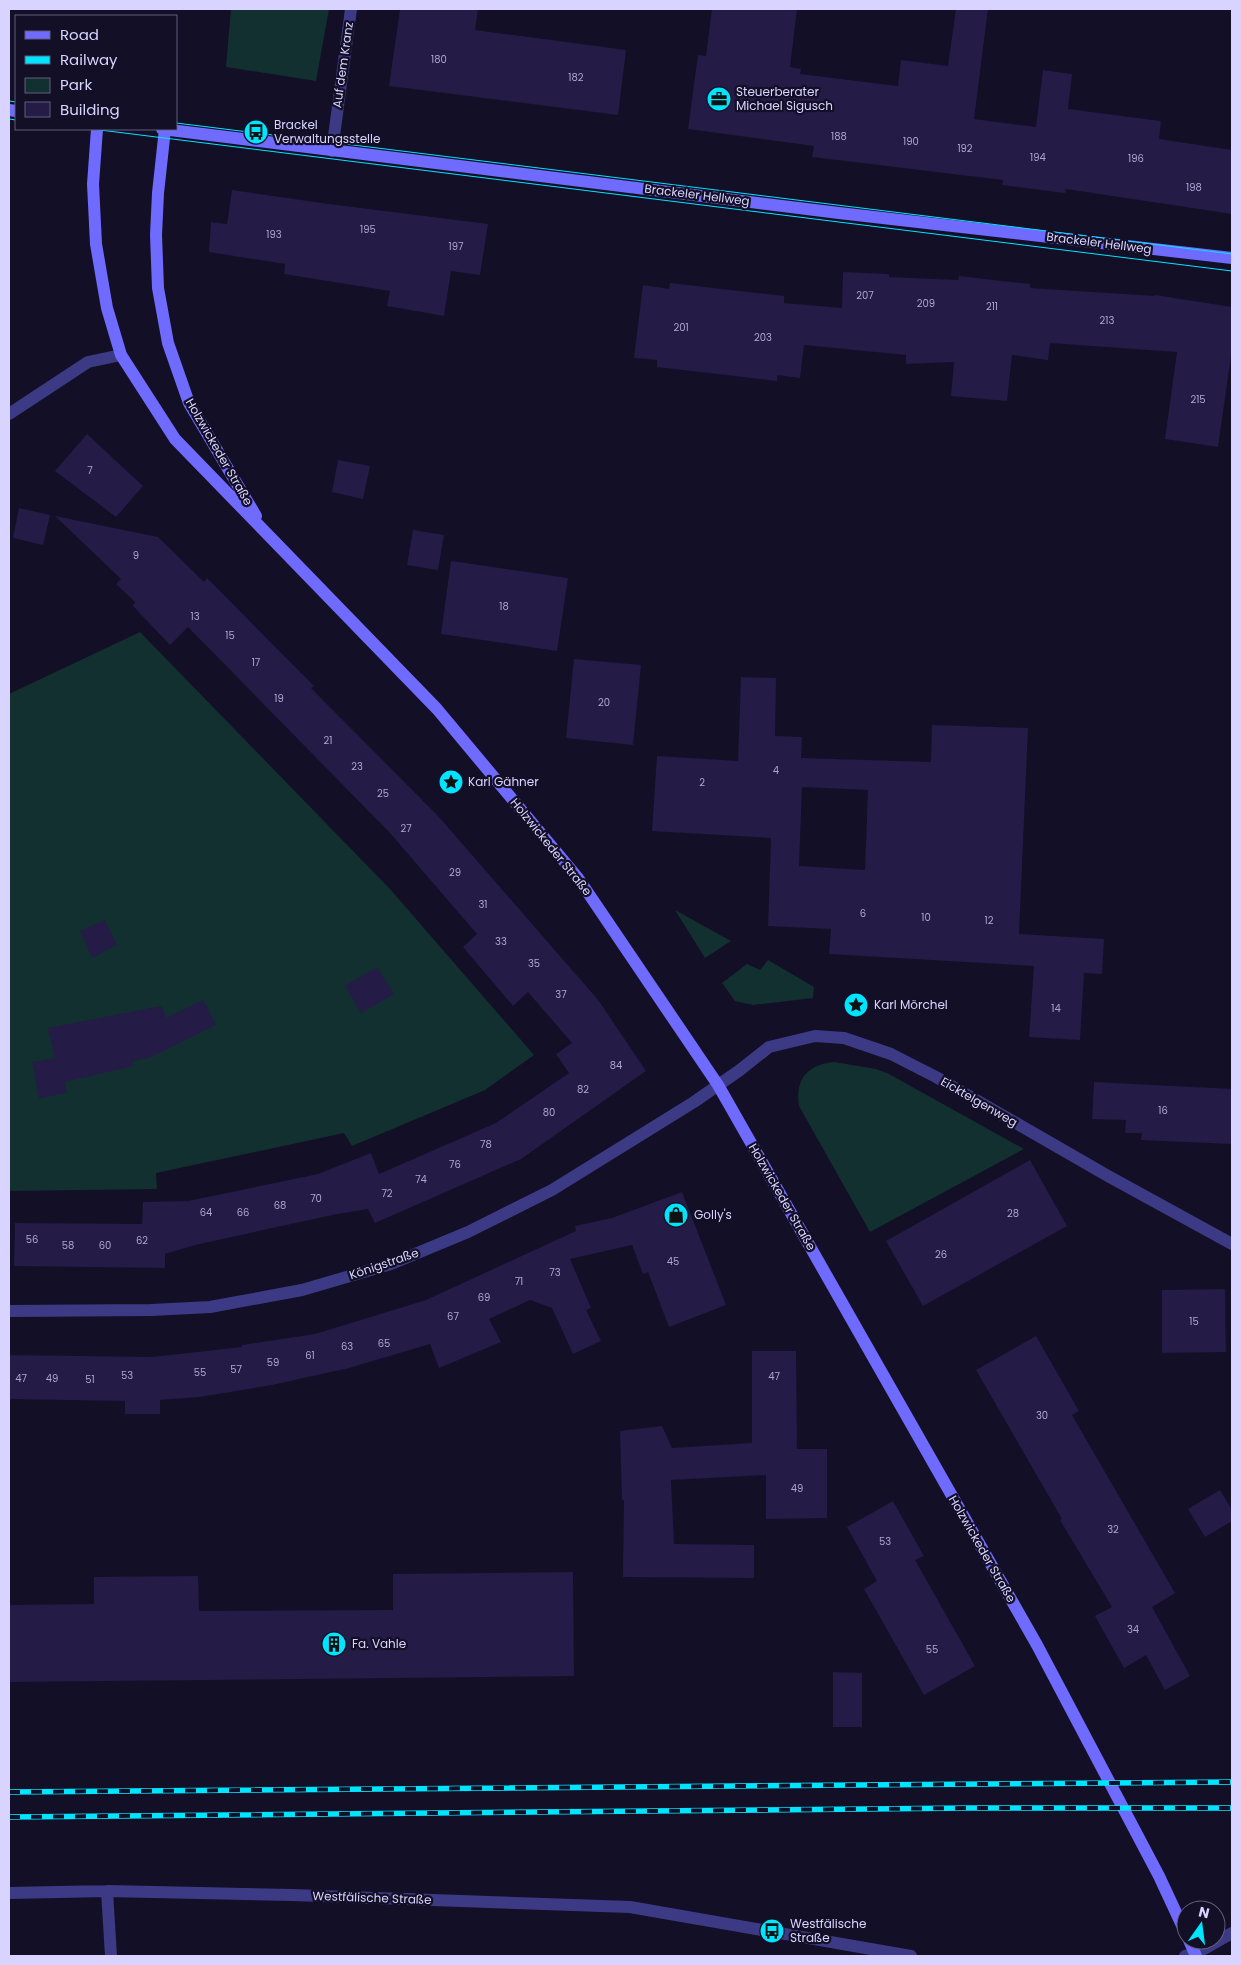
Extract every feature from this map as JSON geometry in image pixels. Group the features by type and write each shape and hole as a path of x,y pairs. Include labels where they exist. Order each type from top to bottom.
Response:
{"main road":[{"name":"Holzwickeder Straße","path":"97,130 93,184 96,244 107,308 122,355 175,439 437,709 578,878 718,1085 1037,1645 1159,1876 1176,1913"},
{"name":"Holzwickeder Straße","path":"163,130 156,235 158,288 168,343 188,403 268,535"},
{"name":"Brackeler Hellweg","path":"171,130 812,210 1232,258"}],"street":[{"name":"Auf dem Kranz","path":"332,150 351,9"},
{"path":"9,414 88,362 122,355"},
{"name":"Eicktelgenweg","path":"718,1085 769,1047 815,1036 844,1038 891,1054 936,1077 1108,1176 1232,1244"},
{"name":"Königstraße","path":"9,1311 152,1310 210,1307 302,1290 391,1264 468,1232 552,1190 718,1085"},
{"path":"107,1891 111,1956"},
{"name":"Westfälische Straße","path":"9,1892 107,1891 292,1895 630,1907 851,1951 911,1956"},
{"path":"1192,1955 1232,1933"}],"green space":[{"path":"231,9 329,9 316,81 226,67"},
{"path":"140,632 390,889 534,1055 485,1090 352,1146 344,1133 156,1173 157,1189 9,1191 9,694"},
{"path":"675,910 731,941 705,958"},
{"path":"768,960 814,987 813,998 753,1005 735,1001 722,983 747,964 760,970"},
{"path":"834,1062 876,1069 889,1074 1024,1149 870,1232 799,1106 799,1088 805,1075 817,1066"}],"building":[{"path":"400,9 478,9 475,30 626,50 618,115 389,86"},
{"path":"712,9 797,9 790,67 801,69 800,74 898,86 901,60 948,66 956,9 988,9 974,119 1036,127 1043,70 1072,74 1068,109 1161,121 1159,139 1232,150 1232,214 1066,189 1065,193 1002,185 1003,180 812,157 814,146 688,129 698,55 706,56"},
{"path":"232,190 488,224 480,275 451,271 444,316 387,306 390,291 284,274 285,264 209,252 211,222 227,224"},
{"path":"843,272 889,274 889,277 958,280 959,276 1030,284 1030,288 1155,295 1232,307 1232,349 1218,447 1165,439 1177,352 1050,343 1048,360 1012,355 1007,401 951,396 954,362 906,364 906,355 804,345 800,378 777,375 777,381 657,367 657,360 634,358 643,285 669,289 670,283 784,296 784,303 842,308"},
{"path":"87,434 143,486 116,517 55,471"},
{"path":"338,460 370,466 363,499 332,492"},
{"path":"19,508 50,515 43,545 13,538"},
{"path":"55,516 158,537 204,582 207,578 314,686 311,688 439,817 599,1001 646,1071 521,1159 375,1223 368,1209 337,1214 195,1245 165,1254 165,1268 14,1266 15,1223 142,1224 143,1202 188,1201 318,1174 371,1153 379,1174 496,1123 569,1073 556,1054 572,1043 528,992 513,1006 463,947 477,934 390,833 188,627 170,645 133,606 135,602 116,584 121,579"},
{"path":"413,530 444,535 438,570 407,565"},
{"path":"451,561 568,578 557,651 441,634"},
{"path":"574,659 641,665 633,745 566,738"},
{"path":"741,677 776,678 775,736 802,737 801,758 931,762 932,725 1028,728 1019,934 1104,939 1102,974 1084,973 1080,1040 1029,1037 1034,966 829,954 831,929 768,926 771,838 652,831 657,756 738,761","holes":["802,787 868,790 865,870 799,866"]},
{"path":"105,920 117,945 92,958 80,931"},
{"path":"377,967 394,994 361,1013 345,986"},
{"path":"203,1000 216,1025 149,1058 132,1061 133,1066 65,1082 67,1093 39,1098 32,1062 55,1058 48,1028 162,1006 166,1018"},
{"path":"1094,1082 1232,1089 1232,1144 1141,1140 1142,1133 1125,1133 1126,1120 1092,1119"},
{"path":"1030,1160 1067,1226 923,1306 886,1241"},
{"path":"682,1192 726,1305 669,1327 648,1272 643,1274 632,1245 570,1259 591,1308 586,1310 601,1341 573,1354 552,1308 530,1300 489,1319 501,1342 439,1368 430,1344 349,1368 272,1385 199,1397 160,1400 160,1414 125,1414 125,1401 9,1399 9,1355 152,1357 242,1347 242,1345 315,1334 426,1300 576,1231 575,1226 612,1218"},
{"path":"1225,1289 1226,1352 1162,1353 1162,1290"},
{"path":"1036,1336 1079,1411 1072,1415 1175,1593 1152,1607 1190,1676 1165,1690 1146,1655 1124,1668 1095,1616 1112,1607 1060,1520 1062,1519 976,1370"},
{"path":"752,1351 796,1351 797,1449 827,1449 827,1518 766,1519 766,1475 671,1480 674,1544 754,1545 754,1578 623,1577 624,1500 622,1500 620,1431 662,1426 672,1448 752,1443"},
{"path":"1220,1490 1232,1510 1232,1521 1205,1537 1188,1509"},
{"path":"893,1501 924,1556 915,1560 975,1666 924,1695 864,1589 877,1581 847,1527"},
{"name":"Fa. Vahle","path":"573,1572 574,1676 9,1682 9,1605 94,1604 94,1577 198,1576 199,1611 393,1610 393,1574"},
{"path":"833,1672 862,1673 862,1727 833,1727"}],"tram line":[{"path":"9,101 15,102"},
{"path":"9,119 15,120"},
{"path":"178,123 1232,254"},
{"path":"100,130 1232,271"}],"railway":[{"path":"9,1792 1232,1782"},
{"path":"9,1817 970,1808 1232,1808"}],"place":[{"name":"Steuerberater Michael Sigusch","path":"719,99"},
{"name":"Brackel Verwaltungsstelle","path":"256,132"},
{"name":"Karl Gähner","path":"451,782"},
{"name":"Karl Mörchel","path":"856,1005"},
{"name":"Golly's","path":"676,1215"},
{"name":"Fa. Vahle","path":"334,1644"},
{"name":"Westfälische Straße","path":"772,1931"}]}
